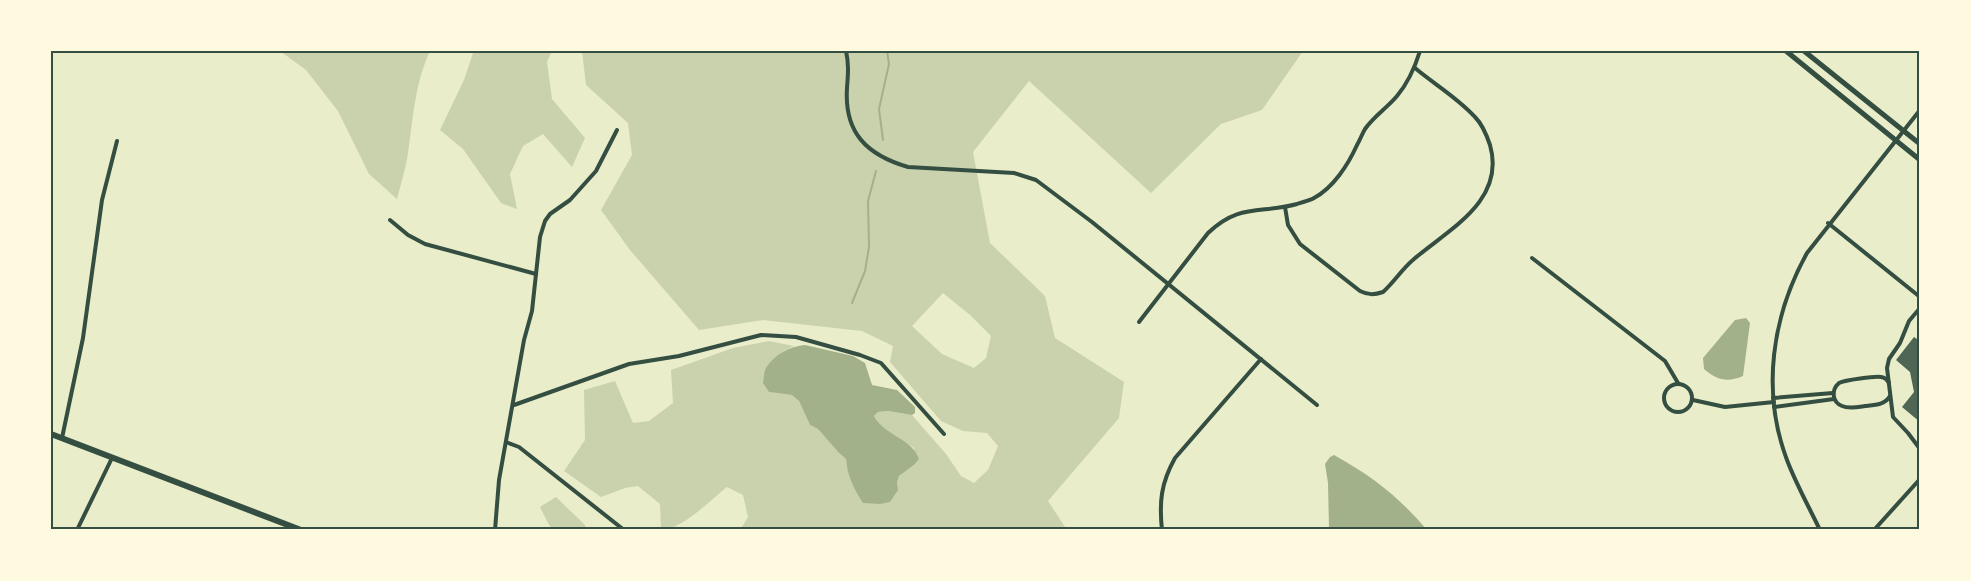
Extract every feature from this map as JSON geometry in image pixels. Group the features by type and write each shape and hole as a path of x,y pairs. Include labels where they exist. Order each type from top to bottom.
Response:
{"main road":[{"path":"51,434 301,530"}],"street":[{"path":"846,51 848,60 847,106 850,125 860,141 874,153 908,167 1014,173 1036,180 1062,198 1317,405"},
{"path":"1139,322 1219,222 1231,215 1248,210 1285,207 1314,199 1328,188 1342,172 1364,130 1397,96 1414,68 1420,51"},
{"path":"1786,51 1920,160"},
{"path":"1804,51 1920,144"},
{"path":"1285,207 1288,225 1300,244 1360,291 1368,294 1383,292 1414,259 1472,212 1484,196 1489,184 1492,153 1488,141 1476,118 1414,68"},
{"path":"1820,530 1787,460 1779,433 1774,402 1773,351 1785,301 1794,277 1807,253 1828,223 1920,110"},
{"path":"495,530 499,480 524,340 532,311 540,237 550,214 583,188 596,171 617,130"},
{"path":"62,438 82,338 102,200 117,141"},
{"path":"390,220 408,235 425,244 536,274"},
{"path":"1828,223 1920,297"},
{"path":"1532,258 1665,361 1678,383"},
{"path":"1920,308 1909,321 1900,343 1888,359 1887,368 1893,417 1920,449"},
{"path":"514,405 629,364 679,356 761,335 796,337 881,363 944,434"},
{"path":"1162,530 1161,495 1166,474 1175,458 1261,359"},
{"path":"1889,383 1881,377 1843,381 1833,393 1834,399 1842,406 1849,408 1881,404 1891,395"},
{"path":"1678,383 1691,390 1693,400 1684,411 1676,412 1668,408 1664,400 1666,391 1673,384 1678,383"},
{"path":"1774,402 1833,393"},
{"path":"1693,400 1725,406 1834,399"},
{"path":"506,442 519,447 624,530"},
{"path":"77,530 112,458"},
{"path":"1874,530 1920,479"}],"shaded area":[{"path":"280,51 430,51 418,88 407,159 397,199 369,174 338,111 306,70"},
{"path":"470,51 552,51 547,62 552,99 585,138 572,167 543,134 523,146 510,174 517,209 501,203 463,149 440,130 464,80 473,53"},
{"path":"582,51 1303,51 1262,110 1221,124 1151,193 1029,81 973,152 990,243 1045,296 1055,338 1124,382 1119,418 1048,501 1067,530 740,530 748,517 743,495 727,487 686,520 669,529 661,530 660,504 638,486 601,497 564,471 585,440 584,390 615,381 633,423 649,421 673,403 671,370 733,348 769,341 794,346 782,352 769,392 792,395 799,401 810,425 818,429 846,459 847,468 897,483 899,476 914,465 914,448 885,431 874,416 878,412 888,411 912,415 946,454 961,476 974,483 988,470 998,446 987,433 963,431 941,421 890,362 893,346 862,331 763,320 699,330 630,250 601,210 632,155 628,123 586,85","holes":["943,293 991,336 986,358 974,368 942,354 912,326"]},
{"path":"1746,318 1750,323 1743,376 1727,380 1713,376 1704,369 1703,358 1735,320"},
{"path":"805,345 853,356 865,363 872,385 897,390 915,407 915,413 912,415 888,411 878,412 874,416 885,429 911,446 919,459 899,476 898,490 890,502 863,503 852,482 846,459 818,429 810,425 799,401 792,395 769,392 763,383 765,369 773,359 788,349"},
{"path":"1334,455 1384,488 1427,530 1334,530 1329,527 1325,464"},
{"path":"556,497 585,525 586,530 553,530 540,507"}],"building":[{"path":"1920,335 1920,422 1902,407 1914,392 1910,372 1896,360 1914,337 1917,339"}],"waterway":[{"path":"883,140 879,109 889,64 887,51"},
{"path":"852,303 865,271 869,247 868,201 876,171"}]}
